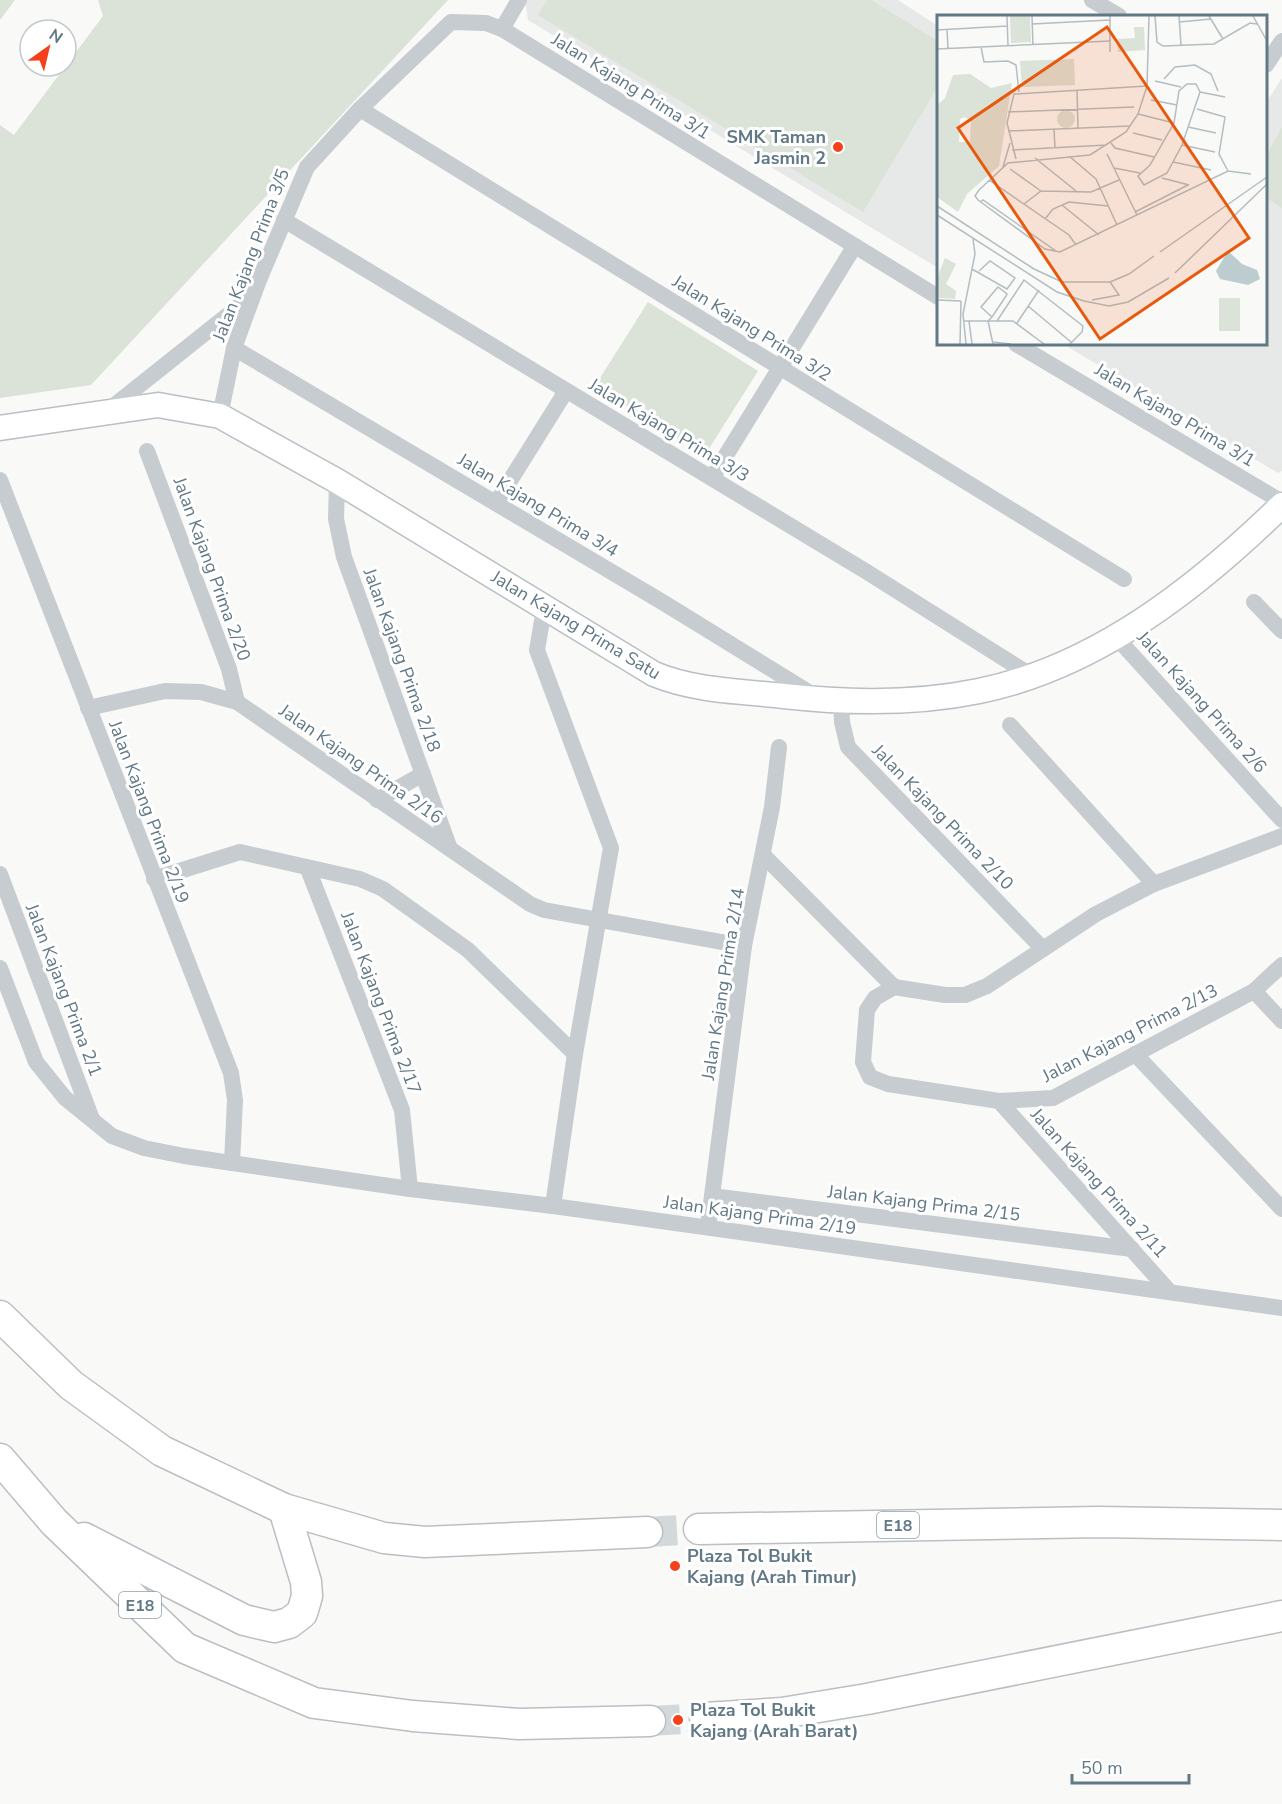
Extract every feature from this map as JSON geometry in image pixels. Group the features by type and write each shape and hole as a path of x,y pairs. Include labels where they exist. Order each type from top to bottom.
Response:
{"highway":[{"path":"0,1316 71,1385 162,1451 284,1509 384,1538 425,1542 646,1532"},
{"name":"E18","path":"0,1459 54,1522 185,1648 314,1703 413,1716 519,1724 650,1721"},
{"path":"54,1522 244,1620 274,1627 289,1623 302,1613 307,1596 306,1582 284,1509"},
{"name":"E18","path":"699,1529 1098,1522 1282,1525"},
{"path":"705,1719 782,1713 867,1699 1282,1616"}],"street":[{"path":"502,29 519,0"},
{"path":"1092,0 1117,15"},
{"name":"Jalan Kajang Prima 3/5","path":"220,416 234,348 253,295 307,166 360,109 451,22 486,23 518,39"},
{"name":"Jalan Kajang Prima 3/1","path":"518,39 937,296"},
{"path":"1267,64 1282,41"},
{"name":"Jalan Kajang Prima 3/2","path":"360,109 1124,579"},
{"name":"Jalan Kajang Prima 3/3","path":"284,220 712,478 1032,676"},
{"path":"712,478 854,247"},
{"path":"105,412 253,295"},
{"name":"Jalan Kajang Prima 3/1","path":"1018,345 1282,504"},
{"name":"Jalan Kajang Prima 3/4","path":"234,348 831,700"},
{"path":"496,503 566,391"},
{"name":"Jalan Kajang Prima Satu","path":"0,428 158,405 220,416 337,481 654,674 674,682 831,700 928,698 979,691 1032,676 1116,637 1228,558 1282,504"},
{"name":"Jalan Kajang Prima 2/20","path":"147,451 229,669 237,702"},
{"name":"Jalan Kajang Prima 2/19","path":"0,480 231,1073 235,1100 232,1163"},
{"name":"Jalan Kajang Prima 2/18","path":"337,481 336,519 344,557 450,849"},
{"path":"1254,602 1282,631"},
{"path":"544,609 537,650 611,848 575,1054 553,1206"},
{"name":"Jalan Kajang Prima 2/6","path":"1116,637 1282,820"},
{"name":"Jalan Kajang Prima 2/16","path":"88,708 165,691 201,692 237,702 377,800 543,910 744,946"},
{"name":"Jalan Kajang Prima 2/10","path":"831,700 842,722 848,747 1042,948"},
{"path":"1010,725 1154,884"},
{"name":"Jalan Kajang Prima 2/14","path":"708,1227 744,946 764,856 779,747"},
{"path":"377,800 423,774"},
{"path":"764,856 894,987 945,996 965,994 987,986 1096,914 1154,884 1282,836"},
{"path":"154,879 240,852 360,879 383,889 468,950 575,1054"},
{"name":"Jalan Kajang Prima 2/17","path":"308,868 402,1110 410,1189"},
{"name":"Jalan Kajang Prima 2/1","path":"0,874 92,1120"},
{"name":"Jalan Kajang Prima 2/13","path":"894,987 875,998 867,1010 863,1062 870,1077 888,1084 999,1101 1053,1098 1254,991 1282,965"},
{"name":"Jalan Kajang Prima 2/19","path":"0,968 36,1062 64,1098 112,1136 144,1148 410,1189 708,1227 1282,1308"},
{"path":"1254,991 1282,1021"},
{"path":"1135,1054 1282,1209"},
{"name":"Jalan Kajang Prima 2/11","path":"999,1101 1169,1291"},
{"name":"Jalan Kajang Prima 2/15","path":"712,1196 1132,1249"}],"shaded area":[{"path":"0,0 15,0 0,20"},
{"path":"98,0 448,0 91,385 0,398 0,125 14,135 57,78 78,78 78,49 103,16"},
{"name":"SMK Taman Jasmin 2","path":"525,0 898,0 937,25 937,267 528,20"},
{"name":"SMK Taman Jasmin 2","path":"547,0 871,0 937,40 937,88 863,212 538,15"},
{"path":"1282,78 1282,471 1278,473 1065,345 1267,345 1267,101"},
{"path":"1282,127 1282,208 1267,199 1267,154"},
{"path":"648,302 758,371 705,455 595,386"}],"tunnel":[{"path":"647,1532 699,1529"},
{"path":"650,1721 705,1718"}],"place":[{"name":"SMK Taman Jasmin 2","path":"838,147"},
{"name":"Plaza Tol Bukit Kajang (Arah Timur)","path":"675,1566"},
{"name":"Plaza Tol Bukit Kajang (Arah Barat)","path":"678,1720"}]}
